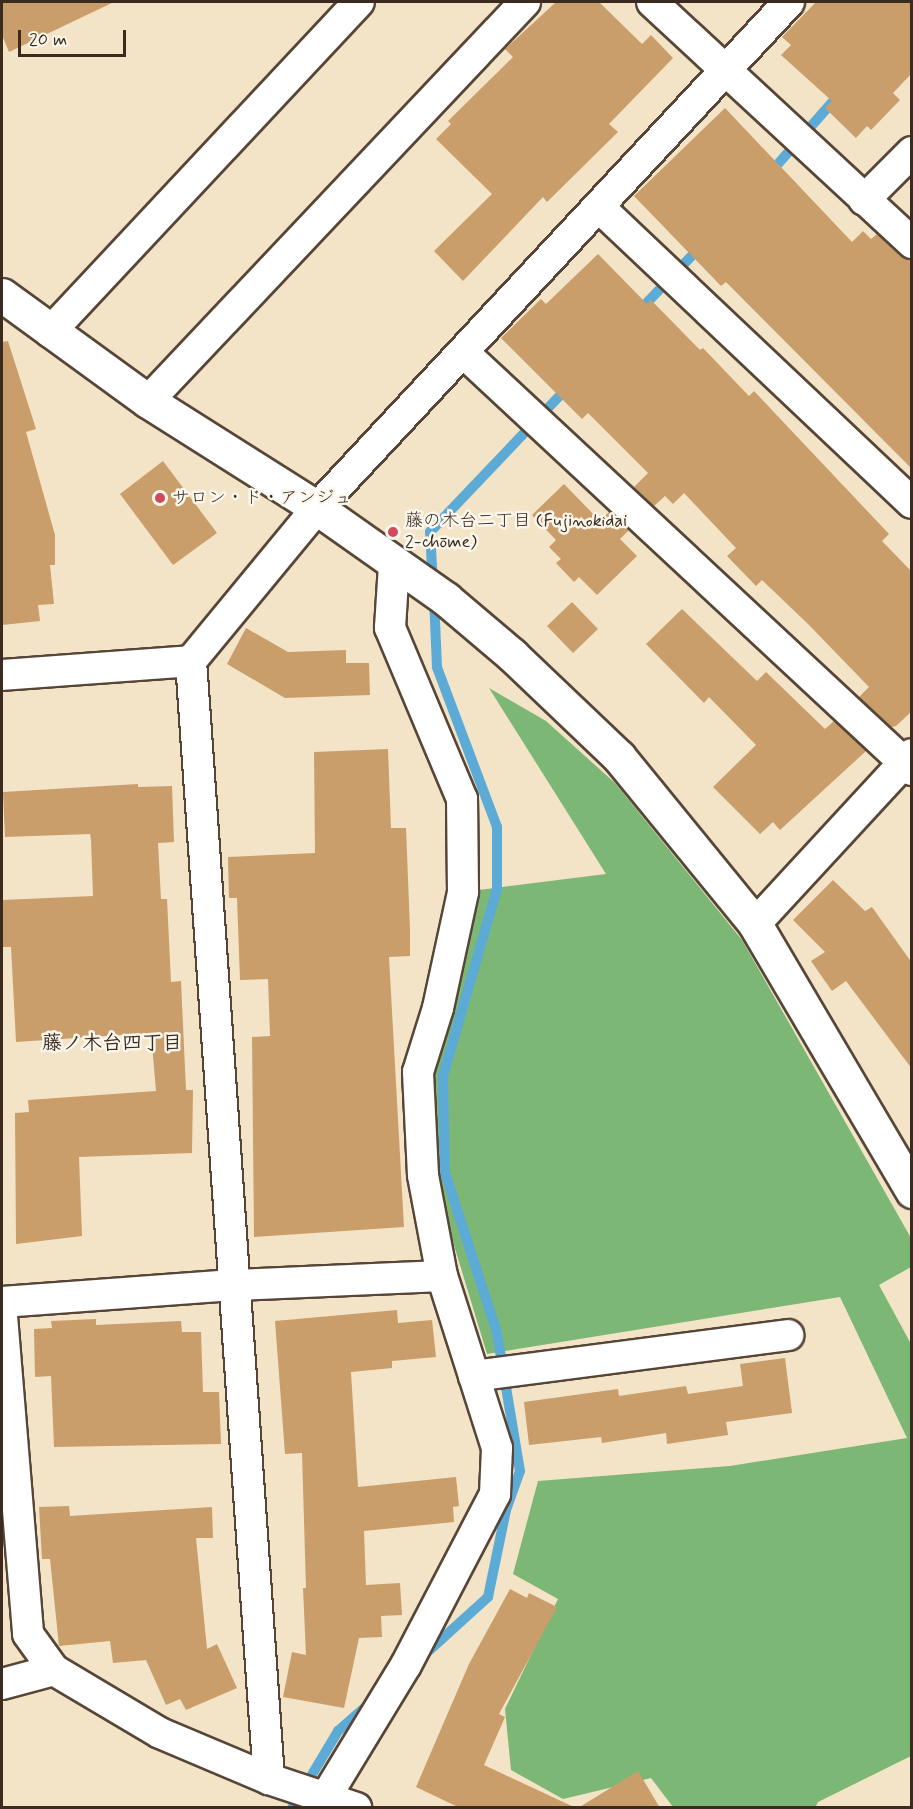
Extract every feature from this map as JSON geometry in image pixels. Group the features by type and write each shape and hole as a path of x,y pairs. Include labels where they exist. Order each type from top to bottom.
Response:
{"street":[{"path":"50,332 359,2"},
{"path":"148,401 525,2"},
{"path":"652,2 723,71 912,243"},
{"path":"269,1779 191,661 317,508 600,208 723,71 789,2"},
{"path":"864,200 912,152"},
{"path":"600,208 912,503"},
{"path":"2,295 148,401 317,508 446,599 619,757 755,924 912,1191"},
{"path":"464,353 909,762 755,924"},
{"path":"322,1801 406,1665 495,1494 496,1374 442,1276 423,1174 418,1072 438,1008 463,892 462,800 390,628 394,564"},
{"path":"2,675 191,661"},
{"path":"2,1302 236,1285 442,1276"},
{"path":"2,1316 28,1634 54,1670 160,1732 322,1801 356,1808"},
{"path":"496,1374 788,1335"},
{"path":"2,1684 54,1670"}],"green space":[{"path":"489,688 546,721 615,783 742,940 911,1238 911,1267 879,1285 911,1344 911,1756 818,1802 815,1808 673,1807 651,1778 563,1799 511,1770 505,1709 558,1599 513,1574 538,1481 730,1466 907,1438 840,1297 487,1354 433,1176 431,1075 479,890 606,874"}],"building":[{"path":"2,2 114,2 9,52 2,35"},
{"path":"556,2 599,2 642,44 651,35 673,58 609,124 618,132 547,202 543,197 463,281 434,251 492,194 436,139 451,124 448,121 513,57 505,49"},
{"path":"816,2 912,2 912,73 893,93 900,100 871,130 867,126 856,138 825,108 832,101 781,55 791,45 782,37"},
{"path":"725,108 852,242 863,231 871,239 877,234 900,256 912,260 912,469 726,282 721,286 634,196"},
{"path":"598,254 647,304 651,300 700,350 703,348 749,396 754,391 889,534 882,541 912,572 912,711 896,726 891,727 859,697 869,687 808,624 762,580 756,586 727,556 736,548 684,493 673,504 665,496 654,506 634,487 648,473 588,413 582,419 501,338 541,299 546,304"},
{"path":"8,341 36,429 26,432 55,535 55,565 50,565 54,604 38,605 40,621 2,625 2,342"},
{"path":"163,461 217,533 173,565 120,494"},
{"path":"564,484 600,521 609,512 629,530 620,539 637,556 597,595 579,577 574,582 556,563 561,559 549,547 556,540 532,515"},
{"path":"572,602 598,629 573,653 547,626"},
{"path":"682,609 757,681 766,672 825,729 834,721 866,751 780,830 773,822 760,834 713,787 756,745 709,697 704,703 646,644"},
{"path":"246,628 288,652 346,650 346,663 369,663 370,695 285,698 227,664"},
{"path":"388,749 391,828 406,828 410,929 410,956 389,957 404,1227 254,1237 252,1037 270,1036 268,979 240,980 237,898 229,898 228,857 315,853 314,752"},
{"path":"138,784 138,787 172,786 174,842 158,843 161,899 167,899 171,982 181,981 186,1090 193,1090 192,1153 79,1157 82,1236 16,1244 15,1113 29,1112 28,1100 156,1091 151,1033 16,1042 11,947 2,947 2,900 93,896 91,840 90,834 5,837 3,792"},
{"path":"833,880 865,911 872,907 912,963 912,1069 846,981 832,991 811,961 825,952 793,920"},
{"path":"397,1310 398,1323 432,1320 436,1357 392,1361 392,1368 351,1372 358,1487 456,1477 459,1506 453,1507 454,1522 364,1531 366,1585 400,1583 402,1615 381,1616 382,1637 359,1638 344,1708 283,1697 292,1652 306,1655 303,1588 306,1588 302,1453 285,1454 275,1321"},
{"path":"96,1319 96,1325 181,1321 182,1332 201,1332 203,1392 219,1392 221,1444 54,1447 51,1376 35,1377 34,1329 52,1328 51,1321"},
{"path":"785,1358 792,1413 726,1422 728,1435 667,1444 666,1433 602,1443 601,1437 529,1445 524,1402 618,1389 619,1396 686,1386 688,1394 743,1386 740,1364"},
{"path":"69,1506 70,1516 212,1507 213,1538 196,1538 207,1649 217,1644 237,1688 186,1710 180,1699 166,1705 146,1660 113,1663 110,1641 59,1646 50,1559 42,1559 39,1507"},
{"path":"510,1589 527,1598 529,1593 557,1607 499,1714 505,1717 484,1765 576,1808 460,1808 416,1787 469,1664"},
{"path":"638,1771 660,1808 578,1808"}],"waterway":[{"path":"770,173 835,99"},
{"path":"638,312 702,245"},
{"path":"433,584 430,532 568,387"},
{"path":"423,1656 488,1597 506,1510 520,1471 497,1333 445,1172 443,1076 497,889 497,827 437,667 434,599"},
{"path":"292,1808 338,1731 371,1702"}],"place":[{"name":"サロン・ド・アンジュ","path":"160,498"},
{"name":"藤の木台二丁目 (Fujinokidai 2-chōme)","path":"393,532"}],"district":[{"name":"藤ノ木台四丁目","path":"112,1043"}]}
